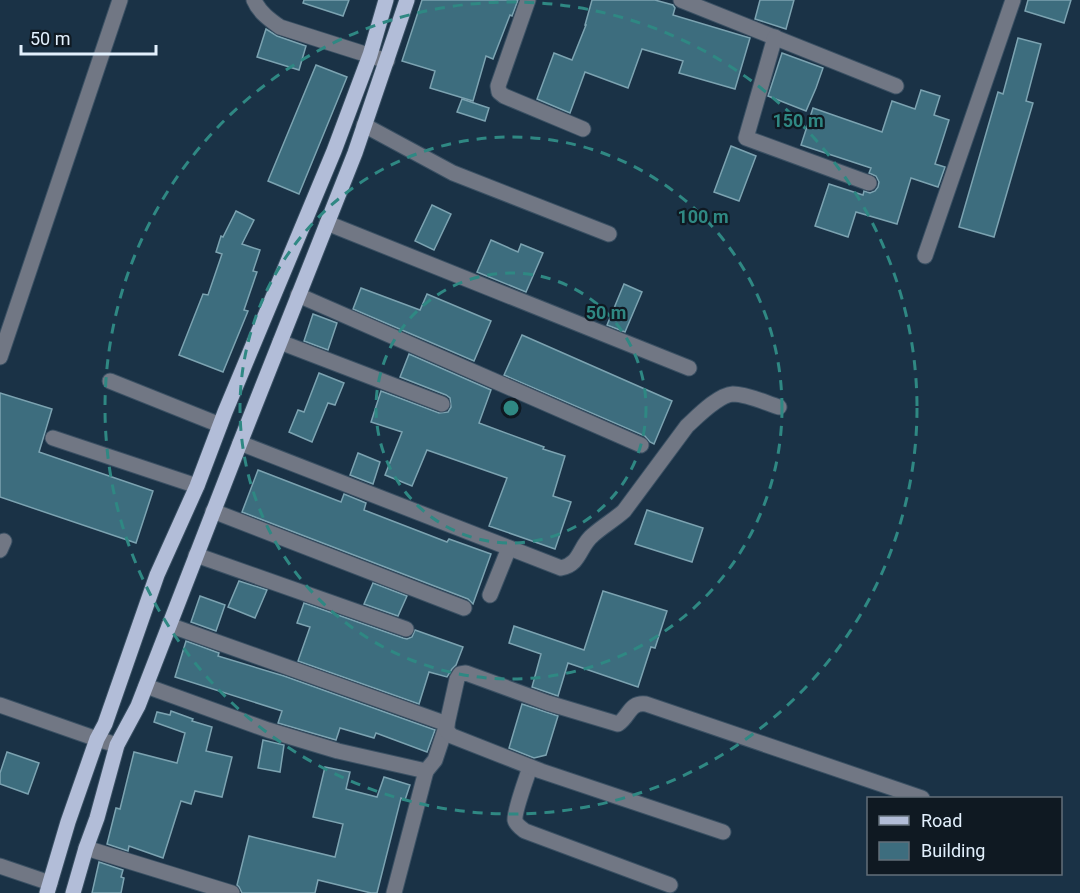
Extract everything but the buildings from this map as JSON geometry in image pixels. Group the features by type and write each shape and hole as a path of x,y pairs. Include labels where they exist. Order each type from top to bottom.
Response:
{"main road":[{"path":"49,888 68,822 157,575 197,486 220,425 334,151 370,55 386,0"},
{"path":"74,893 117,745 138,706 327,223 407,0"}],"street":[{"path":"0,357 120,0"},
{"path":"254,0 256,6 267,18 280,27 387,61"},
{"path":"528,0 498,86 499,92 583,129"},
{"path":"681,0 896,86"},
{"path":"925,256 1013,0"},
{"path":"775,37 746,138 869,183"},
{"path":"364,125 453,173 609,234"},
{"path":"327,223 689,368"},
{"path":"298,295 641,445"},
{"path":"280,342 442,404"},
{"path":"110,381 220,425"},
{"path":"240,443 561,568 574,563 590,537 614,521 624,511 687,426 714,403 733,394 779,407"},
{"path":"53,438 197,486"},
{"path":"213,511 464,608"},
{"path":"490,595 509,548"},
{"path":"196,555 406,629"},
{"path":"169,625 447,724"},
{"path":"394,893 426,771 435,760 460,674 466,673 548,703 618,724 633,705 646,704 919,797"},
{"path":"146,686 268,730 338,751 426,771"},
{"path":"0,705 117,745"},
{"path":"447,724 447,730 452,736 530,766 723,832"},
{"path":"530,766 516,813 515,821 519,827 670,885"},
{"path":"86,848 232,893"},
{"path":"0,866 49,888"}]}
